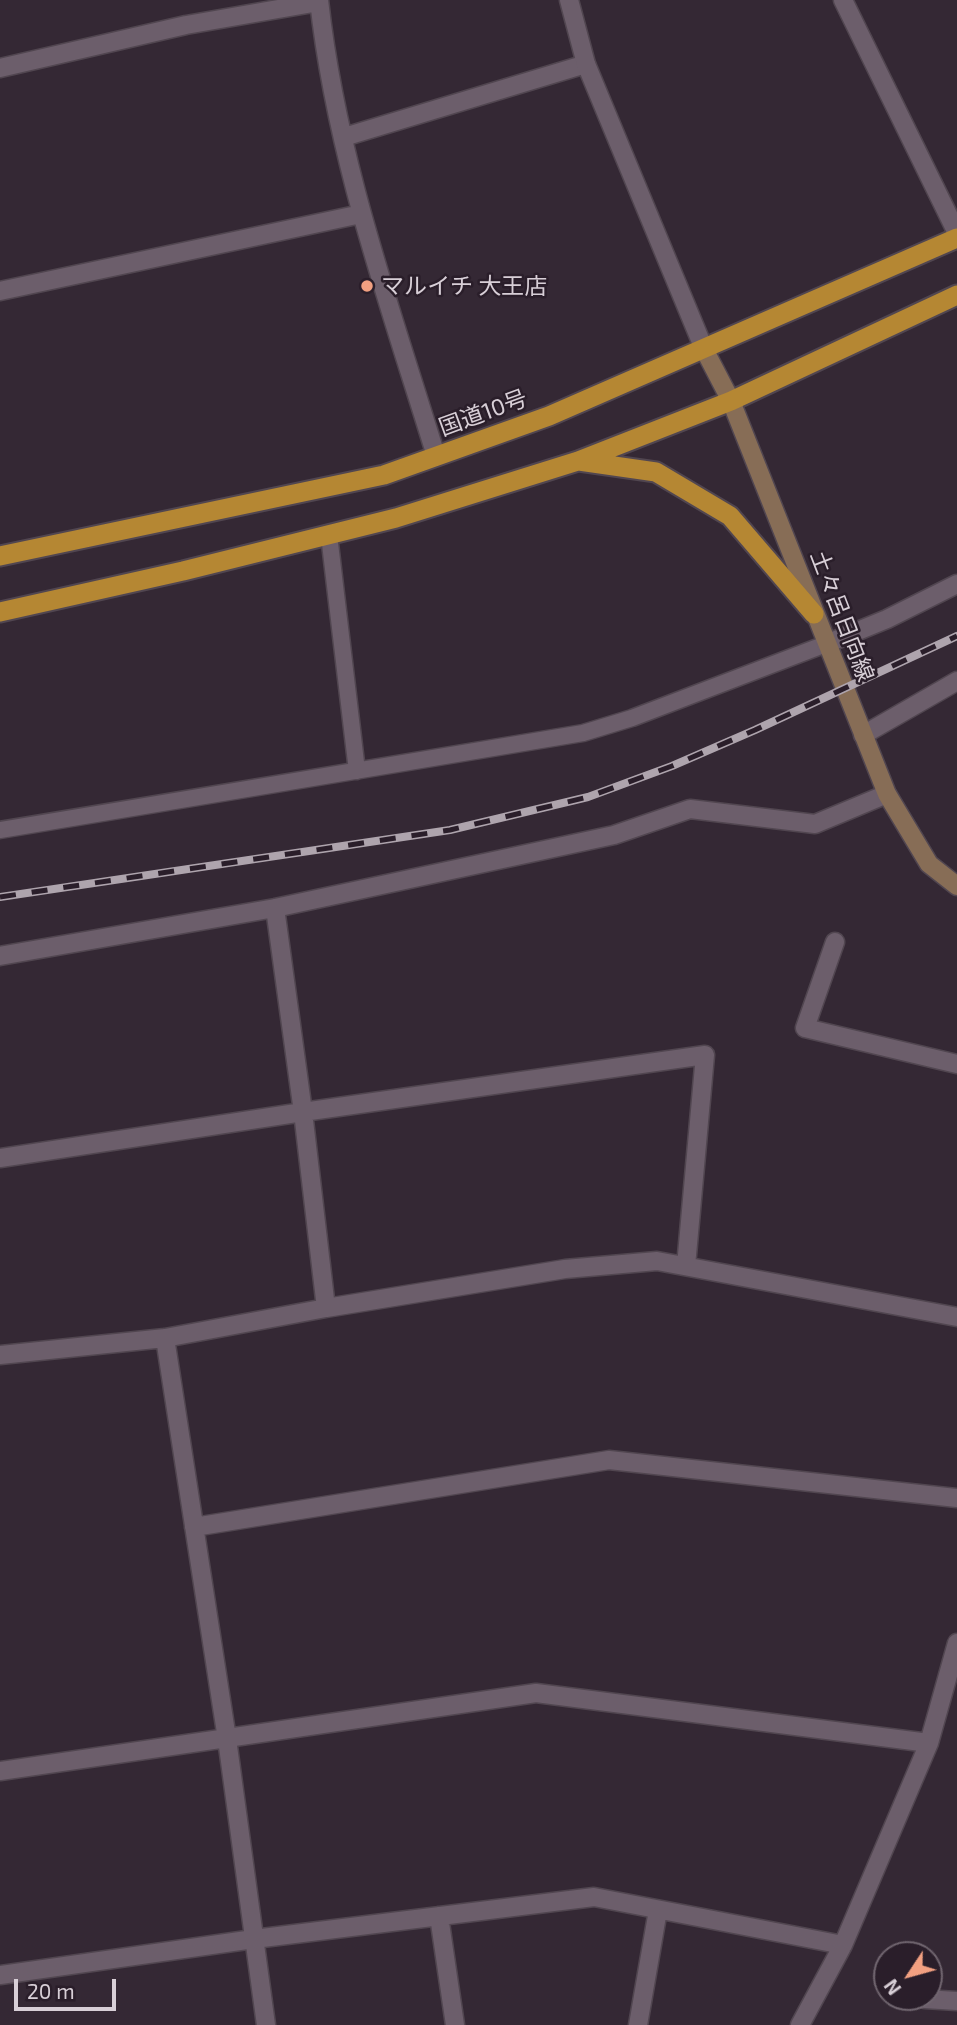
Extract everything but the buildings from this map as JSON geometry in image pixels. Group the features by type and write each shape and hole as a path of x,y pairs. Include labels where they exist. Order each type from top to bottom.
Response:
{"highway":[{"name":"国道10号","path":"0,556 384,475 549,416 957,236"},
{"path":"0,612 183,571 396,518 578,461 731,401 957,295"},
{"path":"578,461 656,472 730,516 814,614"}],"main road":[{"name":"土々呂日向線","path":"704,349 731,401 887,794 929,864 957,886"}],"street":[{"path":"569,0 586,64 704,349"},
{"path":"0,68 186,25 319,1 361,214 436,456"},
{"path":"847,2 957,236"},
{"path":"344,138 586,64"},
{"path":"0,291 361,214"},
{"path":"826,644 887,619 957,584"},
{"path":"863,735 957,681"},
{"path":"0,956 275,908 614,835 690,809 815,824 887,794"},
{"path":"275,908 326,1308"},
{"path":"835,942 805,1028 957,1063"},
{"path":"0,1158 705,1055 686,1266"},
{"path":"0,1355 165,1338 326,1308 565,1269 657,1261 957,1317"},
{"path":"165,1338 227,1740 266,2025"},
{"path":"194,1527 609,1460 957,1498"},
{"path":"800,2025 843,1945 929,1742 957,1643"},
{"path":"0,1771 536,1693 929,1742"},
{"path":"0,1975 254,1939 593,1897 843,1945"},
{"path":"638,2025 658,1910"},
{"path":"439,1916 455,2025"}],"lane":[{"path":"328,535 357,771"},
{"path":"0,830 583,733 632,718 826,644"}],"railway":[{"path":"0,897 450,830 588,797 672,766 755,730 957,636"}],"place":[{"name":"マルイチ 大王店","path":"367,286"}]}
